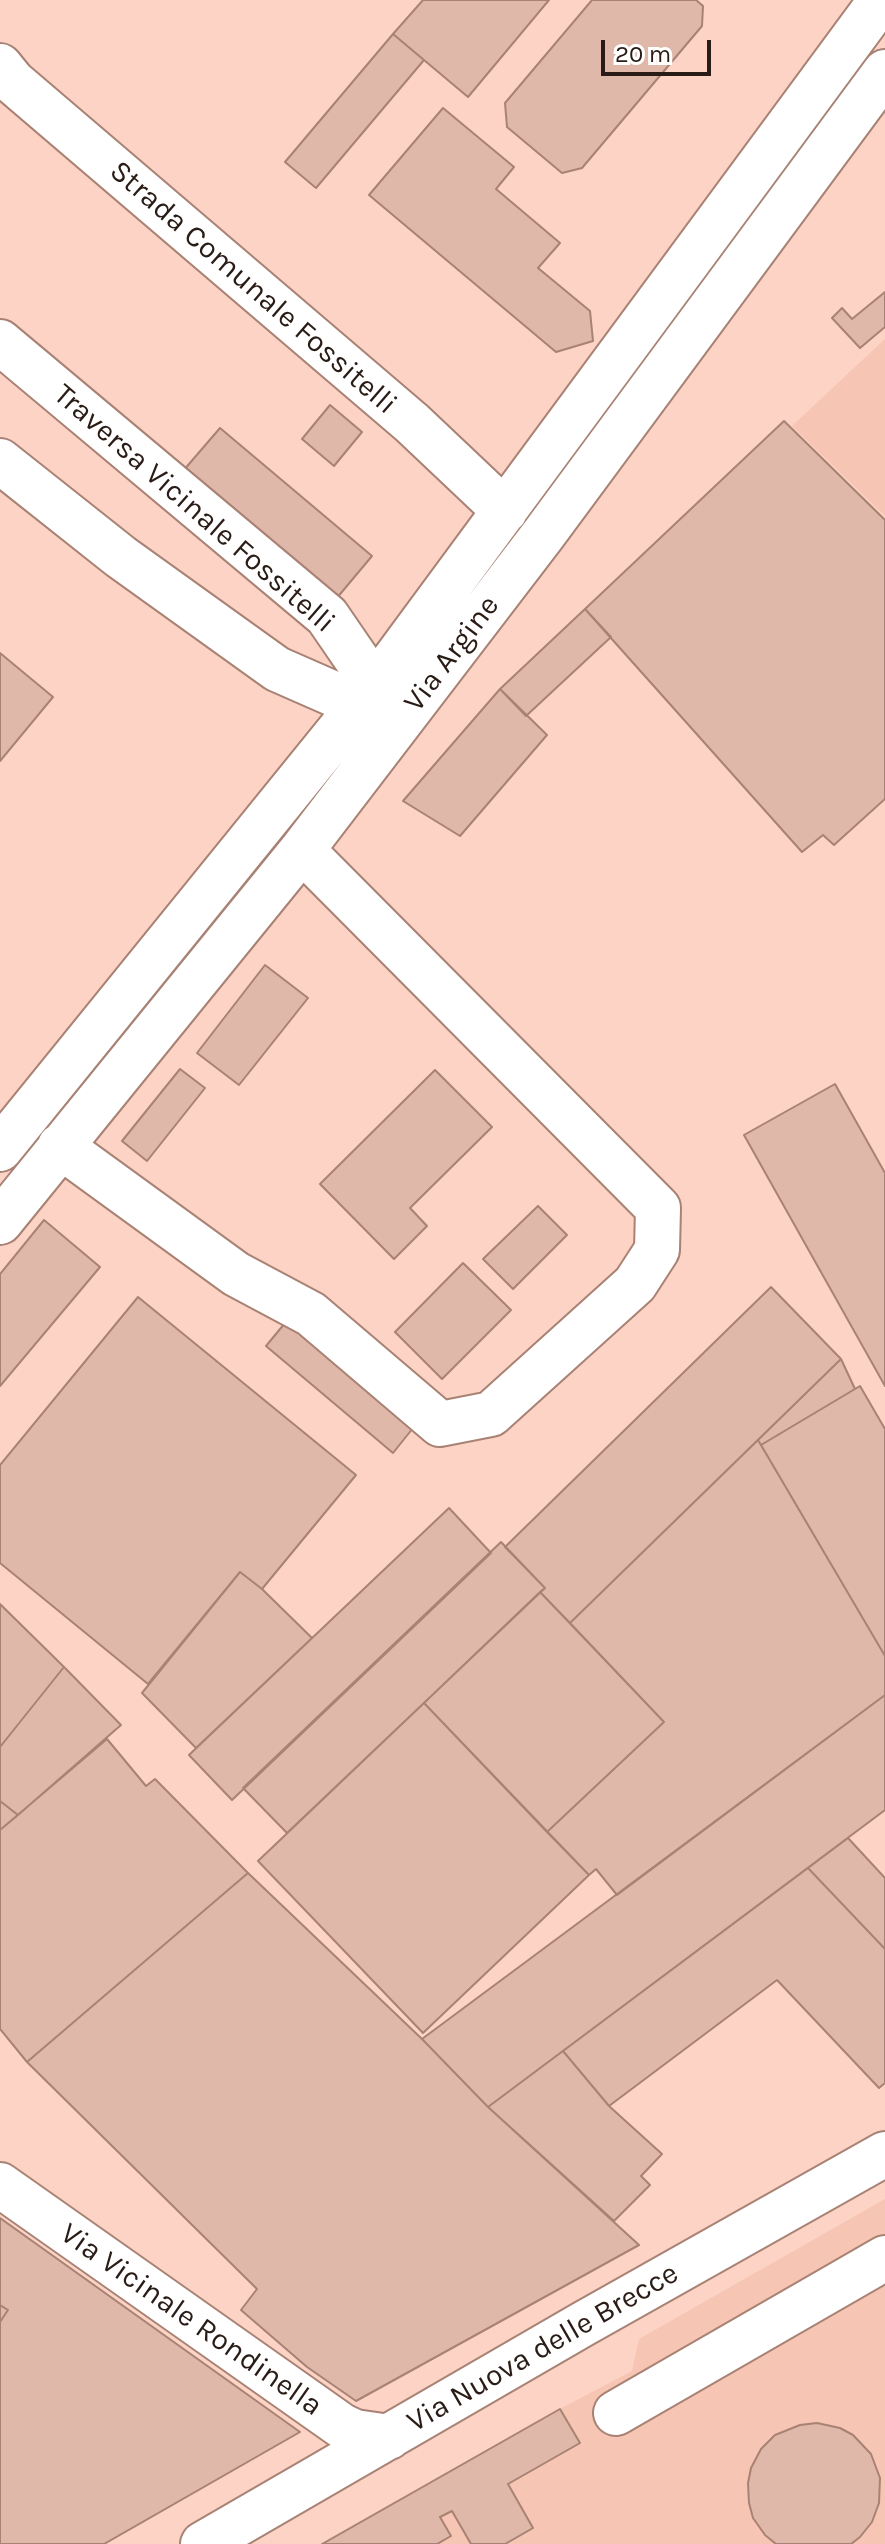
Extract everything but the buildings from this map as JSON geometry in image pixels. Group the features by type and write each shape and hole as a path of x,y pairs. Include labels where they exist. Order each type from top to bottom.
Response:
{"street":[{"name":"Via Argine","path":"0,1149 367,696 881,0"},
{"name":"Strada Comunale Fossitelli","path":"0,66 13,82 412,423 505,511"},
{"name":"Via Argine","path":"0,1222 302,850 543,535 885,72"},
{"name":"Traversa Vicinale Fossitelli","path":"0,342 327,616 367,696"},
{"path":"0,461 121,557 277,669 367,696"},
{"path":"60,1146 236,1274 311,1314 440,1424 491,1414 635,1284 657,1250 658,1208 302,850"},
{"name":"Via Nuova delle Brecce","path":"203,2544 885,2154"},
{"name":"Via Vicinale Rondinella","path":"0,2185 347,2429 389,2437"},
{"path":"616,2413 885,2258"}],"shaded area":[{"path":"885,339 885,516 792,426"},
{"path":"885,2199 885,2544 322,2544 632,2371 639,2339"}]}
